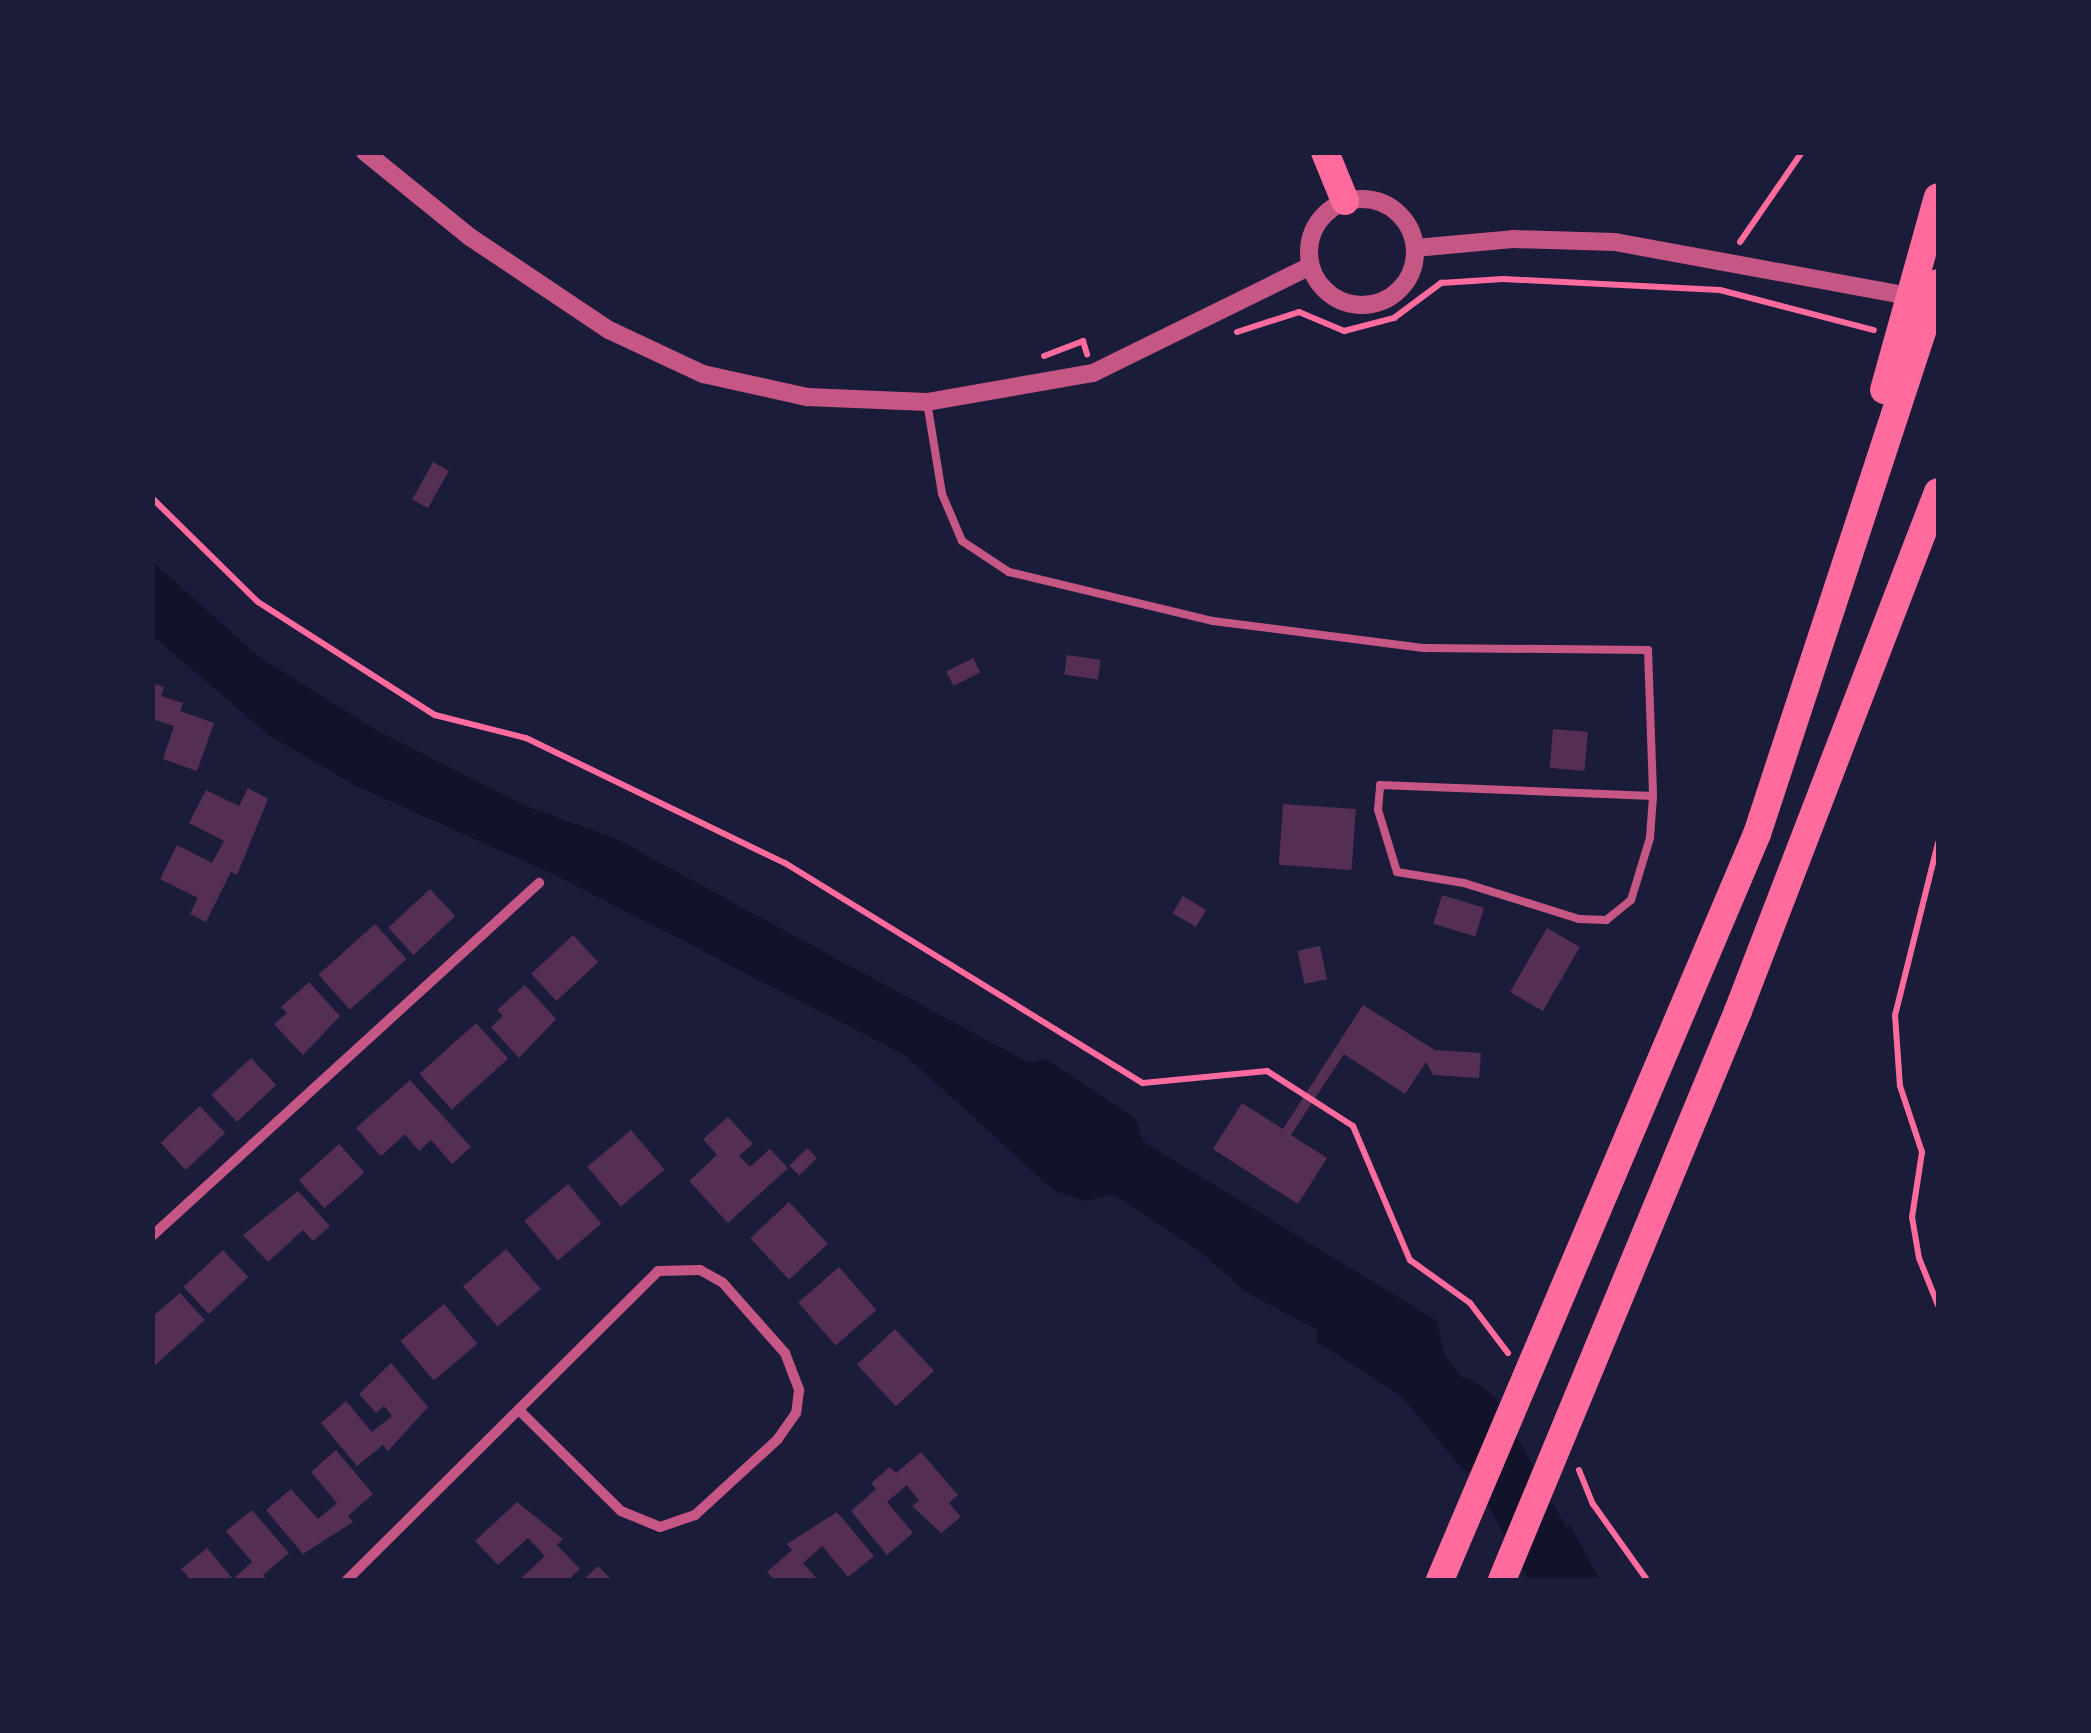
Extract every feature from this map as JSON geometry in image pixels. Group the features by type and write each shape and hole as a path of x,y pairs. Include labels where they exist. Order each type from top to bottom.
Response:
{"highway":[{"path":"1325,152 1345,202"},
{"path":"1440,1580 1544,1344 1757,834 1898,375 1938,198"},
{"path":"1898,375 1938,283"},
{"path":"1502,1580 1585,1392 1938,492"}],"street":[{"path":"365,152 470,237 609,330 704,374 807,397 927,402 1093,373 1310,266"},
{"path":"1345,202 1388,206 1409,226 1416,248 1404,286 1376,304 1342,302 1316,281 1310,266 1319,220 1345,202"},
{"path":"1416,248 1513,239 1615,242 1728,258 1938,302"},
{"path":"152,1236 539,883"},
{"path":"347,1580 646,1277 673,1268 700,1270 723,1283 786,1354 799,1390 796,1413 778,1439 695,1515 660,1527 621,1511 518,1410"}],"lane":[{"path":"927,402 942,494 962,540 1009,572 1213,621 1424,648 1648,650 1653,796 1650,838 1631,900 1606,920 1531,909 1464,883 1397,872 1378,810 1380,784 1653,796"}],"path":[{"path":"1728,258 1802,152"},
{"path":"1219,340 1299,312 1344,331 1394,318 1442,283 1503,278 1720,290 1883,332"},
{"path":"152,498 258,602 435,715 526,738 785,863 1142,1083 1267,1071 1352,1126 1410,1260 1470,1303 1518,1366"},
{"path":"1938,842 1895,1015 1900,1086 1922,1152 1912,1217 1919,1258 1938,1305"},
{"path":"1578,1468 1593,1504 1647,1580"}],"shaded area":[{"path":"152,561 258,656 378,731 523,805 614,838 1029,1063 1046,1059 1135,1118 1144,1142 1437,1321 1445,1356 1492,1416 1467,1474 1402,1397 1316,1341 1317,1330 1246,1292 1197,1249 1114,1195 1084,1201 1053,1190 905,1055 555,875 354,785 269,735 153,636"},
{"path":"1569,1524 1600,1580 1545,1580"}],"building":[{"path":"433,462 449,471 428,508 412,500"},
{"path":"1067,655 1101,660 1098,680 1064,675"},
{"path":"973,658 980,672 954,686 946,672"},
{"path":"152,683 164,687 161,696 183,703 180,711 214,723 197,771 163,759 174,726 152,719"},
{"path":"1553,729 1588,732 1584,771 1550,768"},
{"path":"248,788 268,799 237,875 231,872 206,922 190,914 198,898 160,879 177,845 212,863 224,841 189,823 206,790 239,806"},
{"path":"1283,804 1356,809 1352,870 1279,865"},
{"path":"430,889 455,916 414,955 388,928"},
{"path":"1442,895 1484,908 1475,937 1433,924"},
{"path":"1183,896 1206,910 1196,927 1173,913"},
{"path":"375,924 406,959 350,1010 319,975"},
{"path":"1547,928 1580,947 1543,1011 1510,992"},
{"path":"573,935 598,962 557,1001 531,974"},
{"path":"1320,946 1327,979 1305,984 1298,951"},
{"path":"309,982 340,1016 303,1055 274,1024 287,1013 281,1007"},
{"path":"525,985 556,1019 519,1058 491,1027 503,1016 497,1010"},
{"path":"1363,1005 1435,1050 1481,1053 1479,1078 1433,1075 1426,1062 1405,1094 1344,1054 1291,1135 1327,1158 1298,1204 1213,1149 1242,1103 1283,1129"},
{"path":"476,1023 508,1059 452,1110 420,1074"},
{"path":"251,1058 276,1085 237,1122 212,1095"},
{"path":"410,1080 471,1147 452,1164 431,1140 419,1151 405,1134 381,1156 356,1128"},
{"path":"200,1106 225,1133 186,1170 161,1143"},
{"path":"728,1117 753,1144 739,1156 750,1167 770,1149 788,1168 728,1223 689,1181 717,1155 703,1139"},
{"path":"631,1130 664,1170 621,1206 587,1167"},
{"path":"339,1144 364,1172 324,1208 299,1180"},
{"path":"807,1148 817,1158 799,1176 789,1166"},
{"path":"568,1184 601,1224 558,1260 524,1221"},
{"path":"298,1191 330,1226 313,1241 303,1230 268,1262 243,1235"},
{"path":"789,1202 828,1244 789,1280 750,1238"},
{"path":"506,1249 541,1289 498,1326 463,1286"},
{"path":"223,1250 248,1277 209,1314 184,1287"},
{"path":"839,1267 876,1310 836,1345 798,1302"},
{"path":"180,1293 205,1320 152,1368 152,1317"},
{"path":"444,1304 477,1344 434,1380 400,1341"},
{"path":"895,1329 934,1371 896,1406 857,1364"},
{"path":"391,1363 428,1407 388,1451 383,1445 357,1466 321,1423 346,1401 372,1432 392,1416 384,1406 376,1413 359,1394"},
{"path":"336,1450 373,1494 348,1516 353,1522 303,1554 266,1510 291,1489 318,1519 337,1503 311,1472"},
{"path":"921,1452 958,1495 949,1503 961,1517 941,1533 912,1506 919,1501 907,1485 887,1502 913,1533 887,1555 851,1511 876,1489 871,1483 890,1467 896,1473"},
{"path":"517,1502 563,1539 557,1545 580,1569 568,1580 519,1580 545,1556 528,1538 498,1565 475,1541"},
{"path":"252,1510 289,1553 263,1575 268,1580 191,1580 181,1569 207,1548 233,1579 252,1562 226,1531"},
{"path":"837,1512 874,1556 848,1577 822,1546 803,1563 818,1580 774,1580 767,1572 792,1550 787,1544"},
{"path":"598,1566 612,1580 583,1580"}],"waterway":[{"path":"1461,1407 1473,1417 1562,1580"}]}
